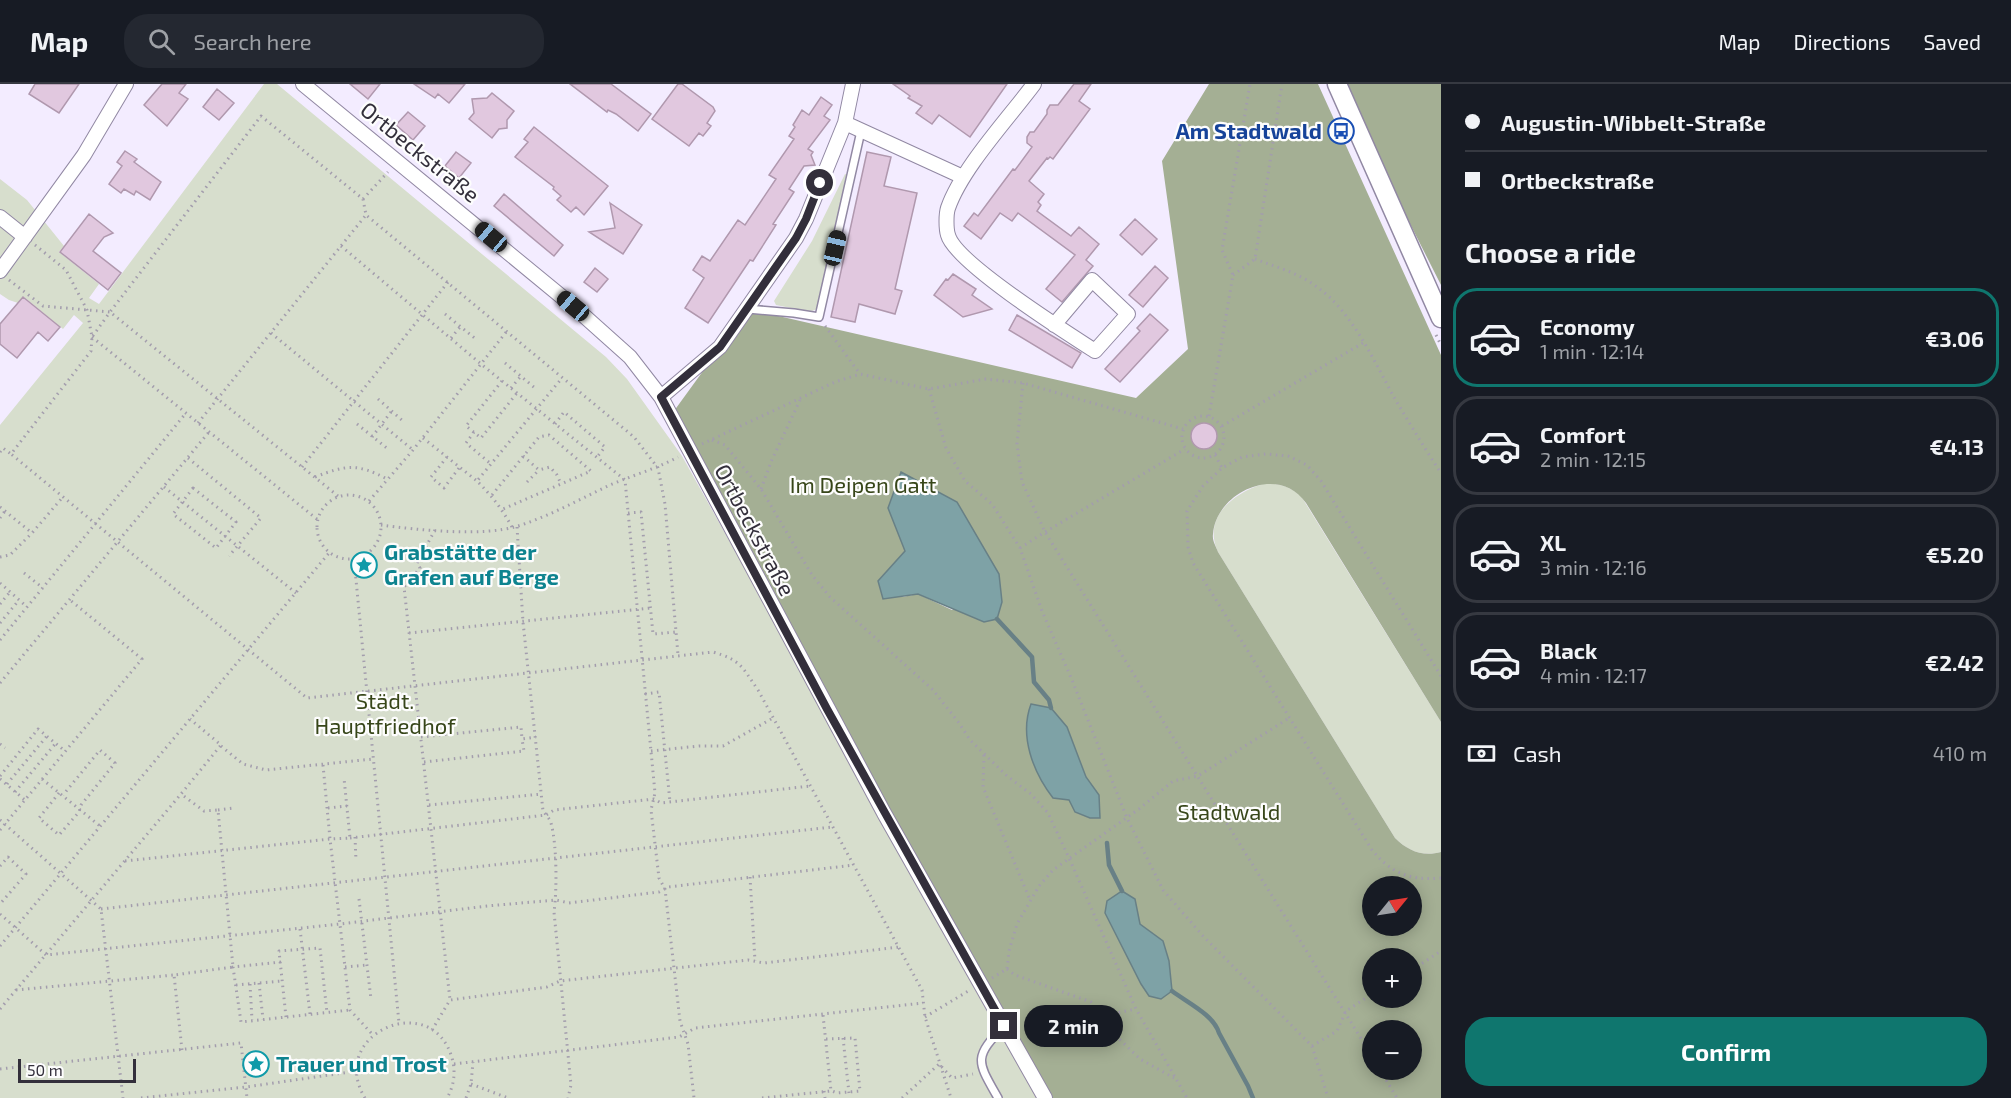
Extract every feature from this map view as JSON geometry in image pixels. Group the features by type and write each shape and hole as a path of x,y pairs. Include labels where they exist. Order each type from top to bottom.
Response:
{"main road":[{"path":"1337,84 1441,318"}],"street":[{"path":"4,275 25,237 84,155 126,84"},
{"name":"Ortbeckstraße","path":"303,84 564,298 630,357 661,397 867,782 1045,1098"},
{"path":"661,397 720,347 796,238 845,123 853,84"},
{"path":"1034,84 963,177 947,210 948,236 968,262 1054,325 1095,351 1128,315 1092,280 1054,325"},
{"path":"845,123 963,177"},
{"path":"0,217 25,237"}],"lane":[{"path":"748,309 819,317 861,131"},
{"path":"998,1098 981,1063 986,1045 1004,1026"}],"path":[{"path":"1209,416 1233,275 1222,250 1250,84"},
{"path":"1233,275 1255,259 1281,84"},
{"path":"92,338 261,116 363,199 366,215 634,437 658,468 665,504 678,655"},
{"path":"363,199 399,161"},
{"path":"198,423 366,215"},
{"path":"11,454 91,351 92,338 87,310 66,270 25,237"},
{"path":"341,246 624,480 655,793 651,810 655,847 659,878 665,889 680,1021 688,1044 694,1098"},
{"path":"1255,259 1295,274 1317,287 1336,303 1363,343 1407,420 1441,473"},
{"path":"4,275 43,306 110,312 338,496"},
{"path":"302,467 448,282"},
{"path":"445,314 477,340"},
{"path":"819,317 860,374"},
{"path":"451,338 460,327"},
{"path":"369,501 423,438 507,331"},
{"path":"271,333 413,450"},
{"path":"92,338 318,520"},
{"path":"1222,426 1363,343"},
{"path":"505,363 535,388"},
{"path":"1183,429 1023,383 986,379 929,389 860,374 835,382 710,440 725,445 761,489 812,575 830,597 933,690 970,740 1007,776 1031,794 1048,813 1136,1009 1187,1098"},
{"path":"510,388 521,376"},
{"path":"477,482 562,378"},
{"path":"502,381 466,426 481,438 517,393"},
{"path":"1023,383 1017,444 1022,482 1045,532 1362,1039"},
{"path":"929,389 946,448 965,481 992,504 1020,548 1042,611 1127,818 1163,890 1203,936 1312,1046 1328,1098"},
{"path":"378,399 404,422"},
{"path":"761,489 771,462 801,399"},
{"path":"372,437 392,411"},
{"path":"555,424 564,412 605,447 597,458"},
{"path":"0,640 186,413"},
{"path":"1198,416 1209,416 1222,426 1224,442 1215,455 1199,458 1185,449 1182,439 1183,429 1189,420 1198,416"},
{"path":"357,424 388,449"},
{"path":"0,683 209,432"},
{"path":"474,432 466,443 491,464"},
{"path":"492,495 539,437 549,435 591,471 503,509"},
{"path":"423,438 492,495 503,509 512,527"},
{"path":"0,452 3,448 11,454 307,698 712,652 730,657 741,664 922,990 925,1017 951,1098"},
{"path":"1020,548 1185,449"},
{"path":"381,525 480,531 517,527 624,480 658,468 689,451"},
{"path":"1441,676 1322,481 1307,465 1288,456 1266,454 1242,457 1222,468 1203,486 1187,511 1188,547 1193,563 1372,850 1383,864 1401,874 1425,880 1441,878"},
{"path":"1215,455 1222,468"},
{"path":"523,456 538,470"},
{"path":"447,457 431,477 444,488 459,468"},
{"path":"187,458 261,518 229,556"},
{"path":"314,477 349,466 365,469 387,479"},
{"path":"527,482 538,470 550,467 561,484"},
{"path":"164,486 296,593"},
{"path":"194,488 236,522 216,548 173,514 182,501 194,488"},
{"path":"354,495 369,501 380,516 380,539 374,549 364,556 354,560 337,557 329,553 319,540 316,524 318,520 323,507 338,496 354,495"},
{"path":"0,557 10,555 62,498"},
{"path":"0,507 32,533"},
{"path":"0,518 5,511"},
{"path":"627,513 641,512 653,634 676,632"},
{"path":"517,527 523,620 543,811 551,821 555,858 554,912 571,1084 568,1098"},
{"path":"432,1030 450,1000 404,587 420,568 417,563 435,530"},
{"path":"0,946 329,553"},
{"path":"354,560 399,1023"},
{"path":"24,573 42,588"},
{"path":"0,583 27,607"},
{"path":"0,604 10,592"},
{"path":"0,622 19,600"},
{"path":"0,830 142,659 70,600"},
{"path":"409,633 651,608"},
{"path":"645,694 658,692 670,802"},
{"path":"651,751 723,746 773,718"},
{"path":"1007,969 1009,951 1017,924 1030,900 1053,870 1127,818 1173,781 1198,776 1289,718"},
{"path":"190,719 243,764 257,769 373,759"},
{"path":"421,737 521,727 524,751 424,762"},
{"path":"25,800 0,778 38,729 65,751"},
{"path":"7,784 47,736"},
{"path":"522,739 536,737"},
{"path":"15,792 56,743"},
{"path":"0,744 5,748"},
{"path":"0,1009 221,746"},
{"path":"100,750 115,763 59,835 39,818 61,794 100,750"},
{"path":"984,754 983,787 1030,900"},
{"path":"323,764 350,1010 373,1035"},
{"path":"344,778 350,838"},
{"path":"42,779 100,826"},
{"path":"124,861 350,838 546,815 554,810 654,799 661,803 810,786"},
{"path":"181,794 204,811 233,808"},
{"path":"429,805 542,794"},
{"path":"327,808 347,806"},
{"path":"218,810 241,1022 350,1010"},
{"path":"0,820 101,909 123,1098"},
{"path":"101,909 832,827"},
{"path":"355,837 356,861"},
{"path":"0,866 8,857 26,874 0,904"},
{"path":"0,914 46,955 556,900 569,903 659,892 665,889 750,877 854,865"},
{"path":"750,877 755,961"},
{"path":"359,899 371,999"},
{"path":"300,929 310,1014"},
{"path":"450,1000 547,987 560,981 748,960 764,963 899,947"},
{"path":"286,1017 279,951 320,948 327,1013"},
{"path":"1422,963 1441,951"},
{"path":"16,990 110,982 280,962"},
{"path":"345,967 367,965"},
{"path":"925,1017 1007,969"},
{"path":"1007,969 1015,975 1091,1002 1110,1030 1140,1059 1175,1079"},
{"path":"174,975 182,1050"},
{"path":"236,986 282,981"},
{"path":"259,983 263,1019"},
{"path":"250,984 252,1020"},
{"path":"1312,1046 1336,1031 1346,1011 1362,1001"},
{"path":"454,1064 679,1037 695,1028 923,1003"},
{"path":"1101,1016 1136,1009"},
{"path":"823,1014 831,1091"},
{"path":"365,1098 360,1089 357,1071 360,1054 373,1035 384,1027 399,1023 419,1024 432,1030 445,1041 454,1064 454,1079 447,1098"},
{"path":"843,1038 849,1093"},
{"path":"762,1098 824,1091 849,1093 860,1091 855,1038 826,1039"},
{"path":"0,1070 241,1043 247,1098"},
{"path":"466,1098 471,1084 473,1062"},
{"path":"939,1064 952,1078 983,1071"},
{"path":"902,1098 939,1064"},
{"path":"141,1098 186,1096 357,1071"},
{"path":"1386,1080 1397,1098"},
{"path":"471,1084 508,1098"},
{"path":"824,1091 825,1098"}],"green space":[{"name":"Städt. Hauptfriedhof","path":"264,84 277,84 606,357 627,379 682,456 1040,1098 0,1098 0,425 83,323 74,315 63,329 24,297 18,303 0,294 0,179 27,200 64,246 59,252 99,284 89,298 99,304"},
{"name":"Stadtwald","path":"1209,84 1318,84 1441,355 1441,722 1306,503 1294,491 1280,485 1266,484 1250,488 1237,495 1225,506 1217,519 1213,537 1218,552 1395,838 1416,852 1428,854 1441,852 1441,1098 1050,1098 887,807 674,411 748,309 1136,398 1188,349 1162,161","holes":["979,541 999,574 952,610 918,594 902,597 878,581 905,551","1067,727 1086,777 1099,795 1090,818 1075,812 1069,799","1140,924 1163,941 1169,961 1172,991"]},
{"path":"1342,84 1441,84 1441,285 1396,196"},
{"path":"845,174 848,175 819,308 810,312 776,305 774,301 812,241"},
{"path":"1263,484 1284,486 1301,496 1441,722 1441,852 1428,854 1416,852 1395,838 1218,552 1214,540 1217,518 1231,501"}],"shaded area":[{"path":"901,472 957,502 999,574 1002,602 997,619 984,622 918,594 883,599 878,581 905,551 888,508"},
{"path":"1031,704 1051,708 1067,727 1086,777 1099,795 1100,818 1090,818 1075,812 1069,800 1053,798 1039,777 1027,741"},
{"path":"1122,891 1135,899 1140,924 1163,941 1169,961 1172,991 1161,999 1149,996 1141,984 1105,913 1107,901"}],"building":[{"path":"35,84 79,84 59,113 29,94"},
{"path":"162,84 186,84 179,93 188,99 167,126 144,105"},
{"path":"350,84 380,84 368,99"},
{"path":"414,84 465,84 449,103 438,94 435,98"},
{"path":"570,84 611,84 651,114 638,131 616,114 608,110 607,112"},
{"path":"678,84 682,84 713,107 715,111 707,123 711,126 703,136 699,133 689,146 652,119"},
{"path":"893,84 1007,84 970,137 939,115 932,124 916,113 922,106 908,98 910,96"},
{"path":"1074,84 1091,84 1079,101 1090,109 1053,159 1047,158 1029,181 1044,194 1038,202 1041,205 1037,211 1071,236 1079,227 1099,244 1086,260 1093,266 1062,302 1046,289 1075,255 1018,213 1012,221 1000,213 981,239 964,226 974,213 978,216 1032,147 1027,143 1027,137 1030,132 1034,132 1047,114 1050,105 1058,105"},
{"path":"217,89 234,103 219,120 203,107"},
{"path":"492,93 514,111 507,120 507,128 499,129 492,138 469,119 474,113 472,99 487,98"},
{"path":"821,97 832,105 824,116 830,120 808,149 813,152 811,155 815,165 804,166 789,189 794,192 773,224 776,225 708,323 685,308 704,278 693,270 702,256 710,261 738,220 745,225 776,179 769,175 794,139 789,136 795,127 793,125 802,110 809,115"},
{"path":"408,112 425,126 413,140 396,125"},
{"path":"534,127 608,186 584,215 576,207 571,212 557,200 561,196 553,189 554,187 515,157 528,142 524,139"},
{"path":"125,151 137,159 134,162 161,182 150,200 136,191 134,195 124,189 121,193 109,184 122,166 117,162"},
{"path":"456,152 471,163 459,178 445,166"},
{"path":"867,152 891,157 884,186 917,193 895,289 902,291 895,314 859,304 855,322 831,317"},
{"path":"504,194 563,245 554,256 494,206"},
{"path":"610,203 642,225 623,254 589,232 615,228"},
{"path":"89,214 113,233 104,237 93,251 121,273 108,290 60,252"},
{"path":"1135,219 1157,239 1142,255 1120,235"},
{"path":"1155,266 1168,278 1143,307 1129,295"},
{"path":"595,268 608,279 597,292 584,282"},
{"path":"953,274 976,289 972,295 992,309 963,317 934,295 946,279 948,280"},
{"path":"23,297 60,327 48,341 38,332 17,358 0,344 0,324"},
{"path":"1150,314 1168,330 1120,382 1105,369 1140,331 1137,328"},
{"path":"1017,315 1081,353 1072,368 1009,330"},
{"path":"1204,423 1213,427 1217,436 1213,445 1204,449 1195,445 1191,436 1195,427"}],"waterway":[{"path":"997,619 1032,657 1034,682 1049,700 1051,708"},
{"path":"1107,843 1109,865 1122,891"},
{"path":"1172,991 1212,1021 1253,1098"}],"place":[{"name":"Am Stadtwald","path":"1341,131"},
{"name":"Grabstätte der Grafen auf Berge","path":"364,565"},
{"name":"Trauer und Trost","path":"256,1064"}],"route":[{"path":"820,183 796,238 720,347 661,397 793,647 1004,1026"}],"park label":[{"name":"Im Deipen Gatt","path":"863,485"}]}
